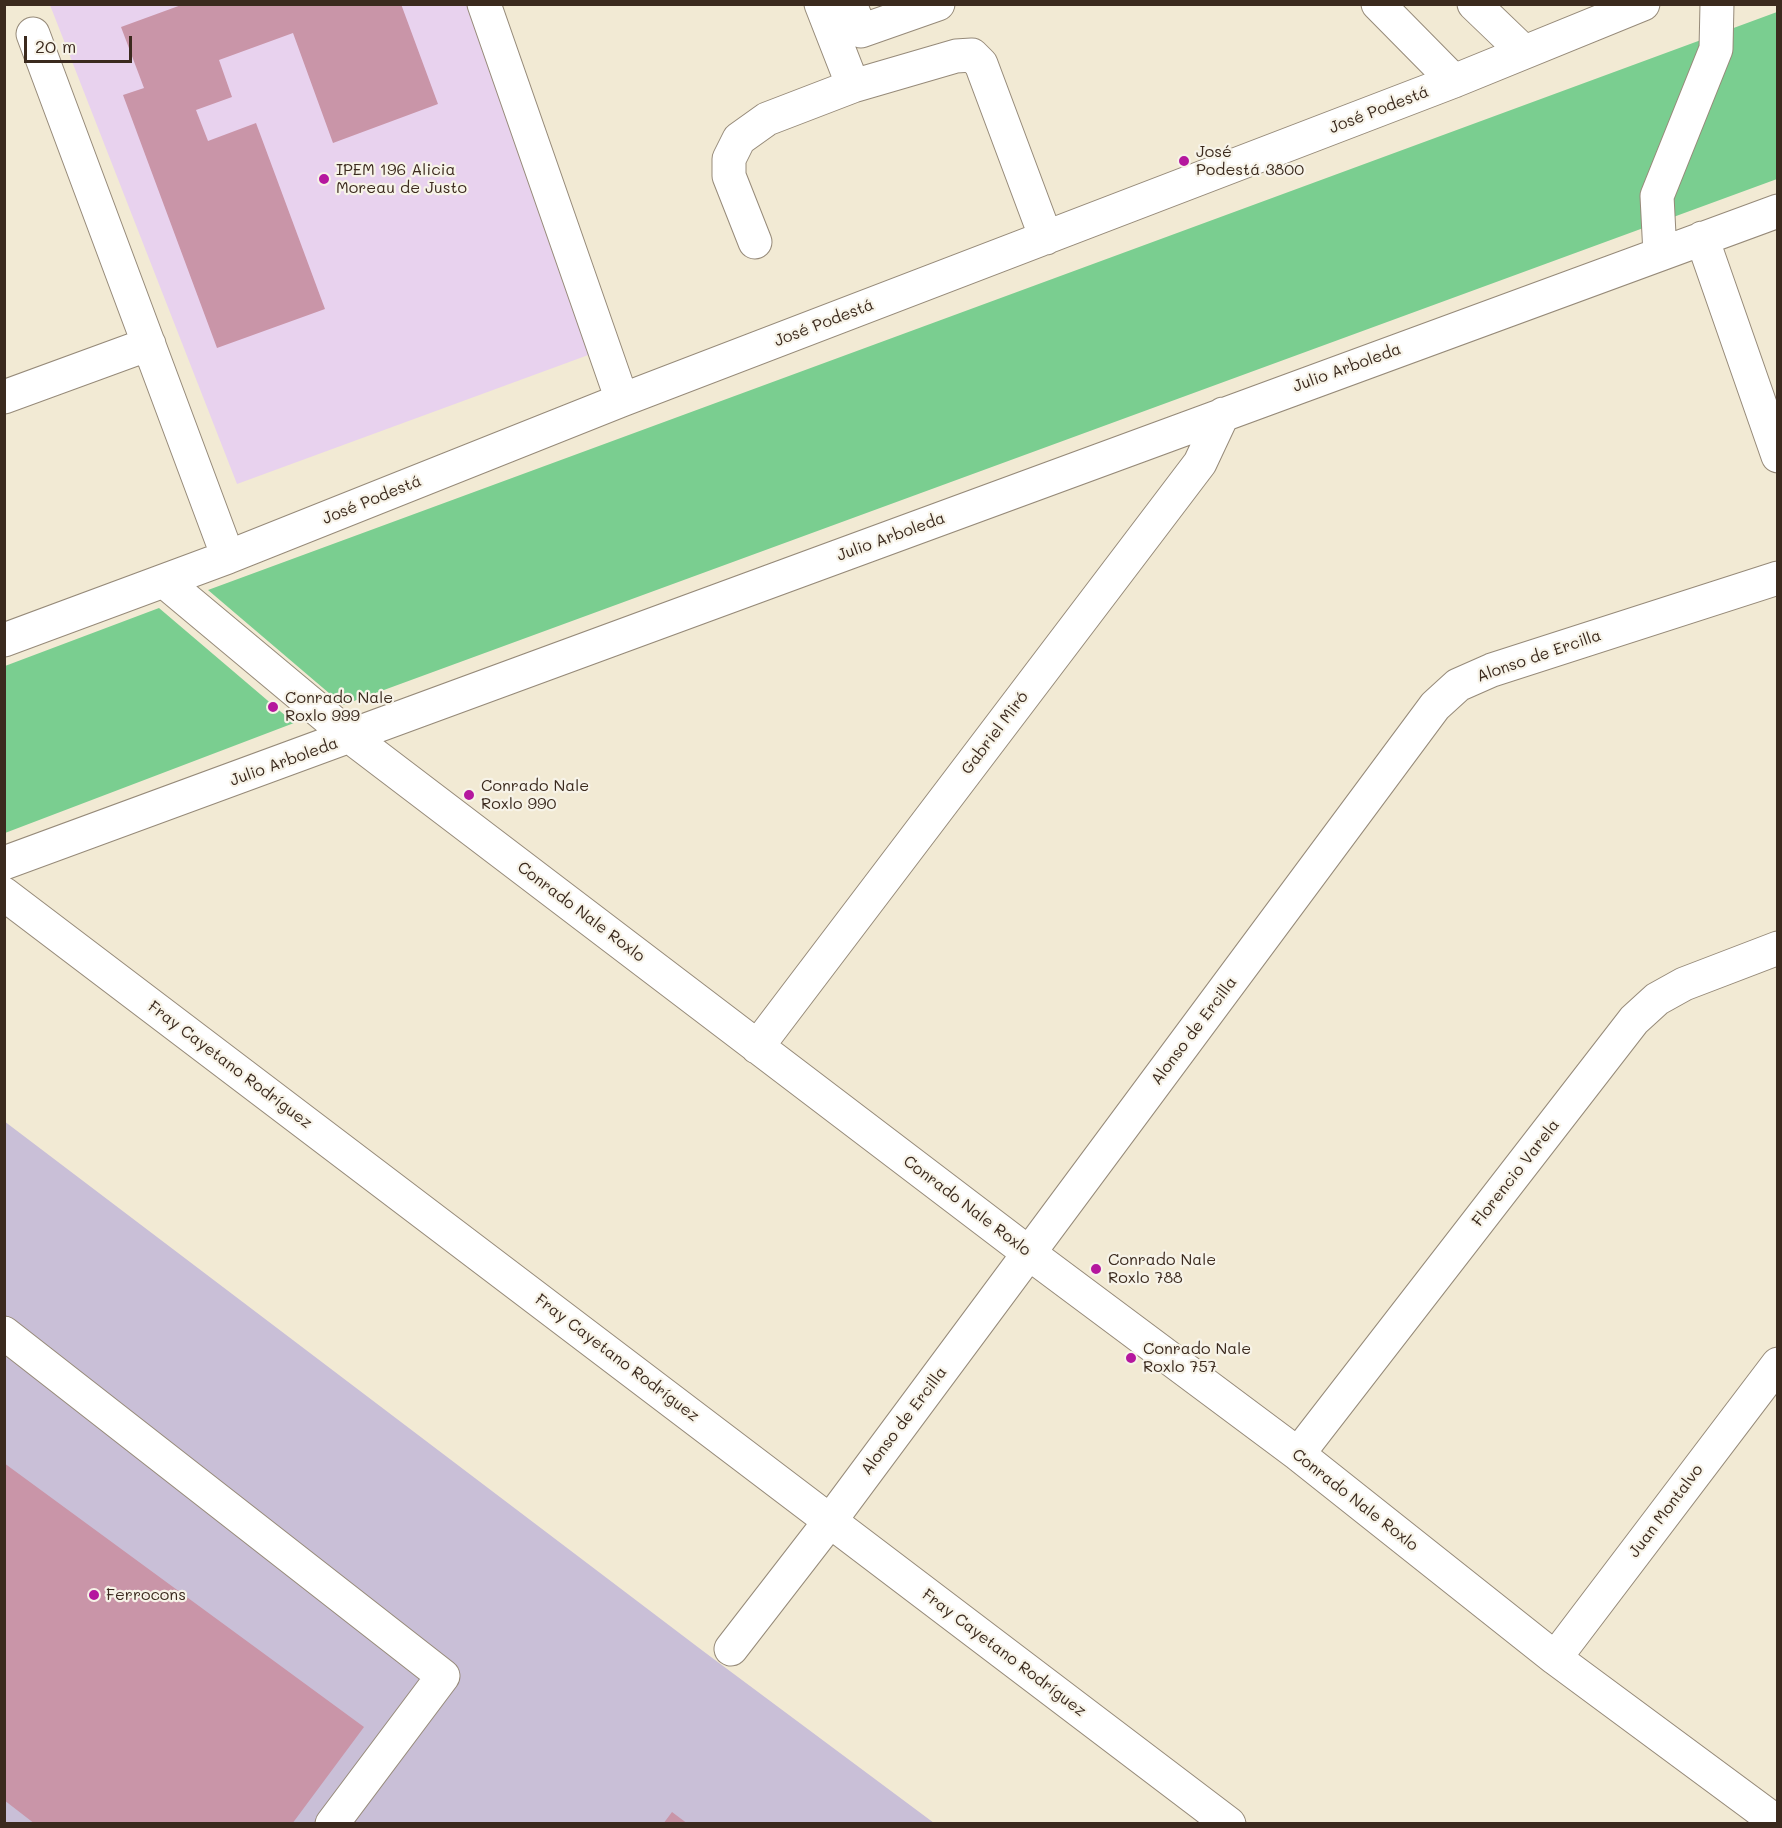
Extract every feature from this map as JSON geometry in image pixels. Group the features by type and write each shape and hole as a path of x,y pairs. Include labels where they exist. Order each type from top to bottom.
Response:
{"street":[{"path":"484,4 622,400"},
{"path":"821,4 853,86"},
{"path":"850,4 861,31 938,4"},
{"path":"1378,4 1454,81"},
{"path":"1474,4 1524,52"},
{"name":"José Podestá","path":"4,640 228,557 622,400 1454,81 1643,4"},
{"path":"1660,254 1658,196 1716,50 1718,4"},
{"path":"33,33 228,557"},
{"path":"755,242 729,176 729,159 739,139 767,118 853,86 956,56 972,55 981,64 1046,238"},
{"name":"Julio Arboleda","path":"4,863 352,738 1223,414 1778,211"},
{"path":"1701,238 1778,456"},
{"path":"4,397 149,344"},
{"name":"Gabriel Miró","path":"757,1047 1200,463 1223,414"},
{"name":"Alonso de Ercilla","path":"731,1650 1030,1254 1436,706 1458,686 1492,670 1778,578"},
{"name":"Conrado Nale Roxlo","path":"164,581 352,738 1030,1254 1298,1454 1555,1658 1778,1823"},
{"name":"Fray Cayetano Rodríguez","path":"4,894 1228,1824"},
{"name":"Florencio Varela","path":"1298,1454 1634,1020 1657,999 1684,984 1778,948"},
{"path":"4,1333 443,1676 332,1824"},
{"name":"Juan Montalvo","path":"1555,1658 1778,1364"}],"shaded area":[{"name":"IPEM 196 Alicia Moreau de Justo","path":"50,5 470,5 591,354 237,484"},
{"path":"4,1121 703,1651 934,1823 5,1823"}],"green space":[{"path":"1777,12 1777,179 343,705 208,590"},
{"path":"159,608 294,723 5,833 5,666"}],"building":[{"path":"184,4 401,4 438,104 333,143 293,33 219,60 232,97 196,110 208,141 256,123 325,309 217,348 123,95 144,88 121,27"},
{"name":"Ferrocons","path":"4,1463 364,1727 292,1824 35,1824 4,1800"},
{"path":"672,1812 688,1824 663,1824"}],"place":[{"name":"José Podestá 3800","path":"1184,161"},
{"name":"IPEM 196 Alicia Moreau de Justo","path":"324,179"},
{"name":"Conrado Nale Roxlo 999","path":"273,707"},
{"name":"Conrado Nale Roxlo 990","path":"469,795"},
{"name":"Conrado Nale Roxlo 788","path":"1096,1269"},
{"name":"Conrado Nale Roxlo 757","path":"1131,1358"},
{"name":"Ferrocons","path":"94,1595"}]}
